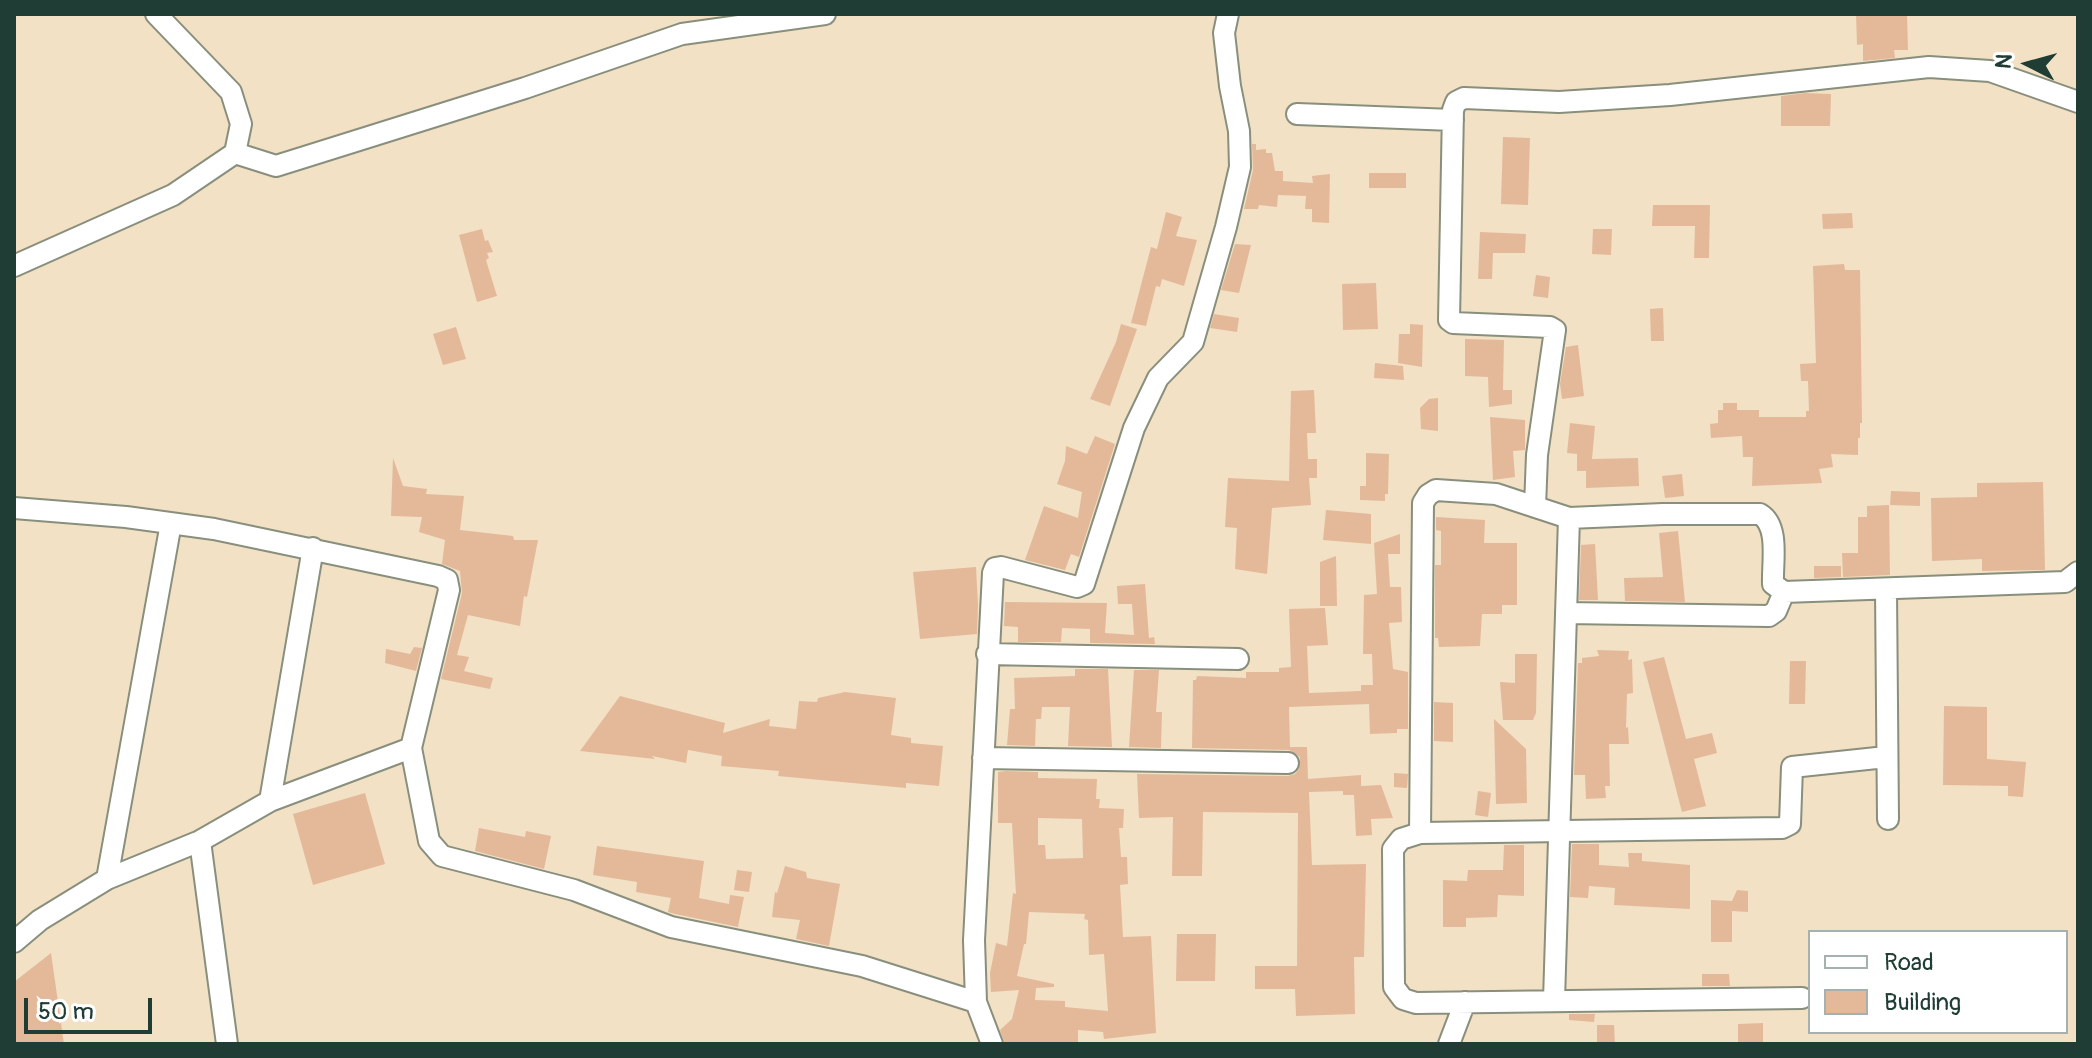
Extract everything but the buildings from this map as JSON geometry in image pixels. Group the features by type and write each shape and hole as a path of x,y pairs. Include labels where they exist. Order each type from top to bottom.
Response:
{"street":[{"path":"14,266 173,195 235,153 241,124 231,92 156,14"},
{"path":"235,153 276,166 525,88 682,34 825,14"},
{"path":"992,1044 976,1002 974,940 987,654 995,568 1077,587 1084,584 1134,428 1158,378 1193,342 1240,167 1239,131 1224,33 1228,14"},
{"path":"1535,507 1537,455 1555,330 1550,327 1453,323 1449,320 1453,120 1456,102 1464,98 1559,102 1670,95 1929,67 1990,71 2078,102"},
{"path":"1297,114 1453,120"},
{"path":"1420,833 1423,503 1436,490 1496,494 1569,518 1678,513 1760,514 1772,527 1773,584 1784,592 2065,582 2078,572"},
{"path":"14,508 171,523 313,548 447,580 449,590 411,748 429,841 442,856 574,890 671,927 862,966 976,1002"},
{"path":"1554,1000 1569,518"},
{"path":"107,879 171,523"},
{"path":"270,801 313,548"},
{"path":"1886,590 1888,819"},
{"path":"1566,613 1769,616 1776,611 1784,592"},
{"path":"987,654 1238,659"},
{"path":"14,942 40,920 107,879 200,841 270,801 411,748"},
{"path":"1802,998 1416,1003 1403,999 1394,987 1393,849 1401,839 1420,833 1782,828 1790,824 1792,767 1886,757"},
{"path":"983,758 1288,763"},
{"path":"200,841 227,1044"},
{"path":"1449,1044 1465,1002"}]}
